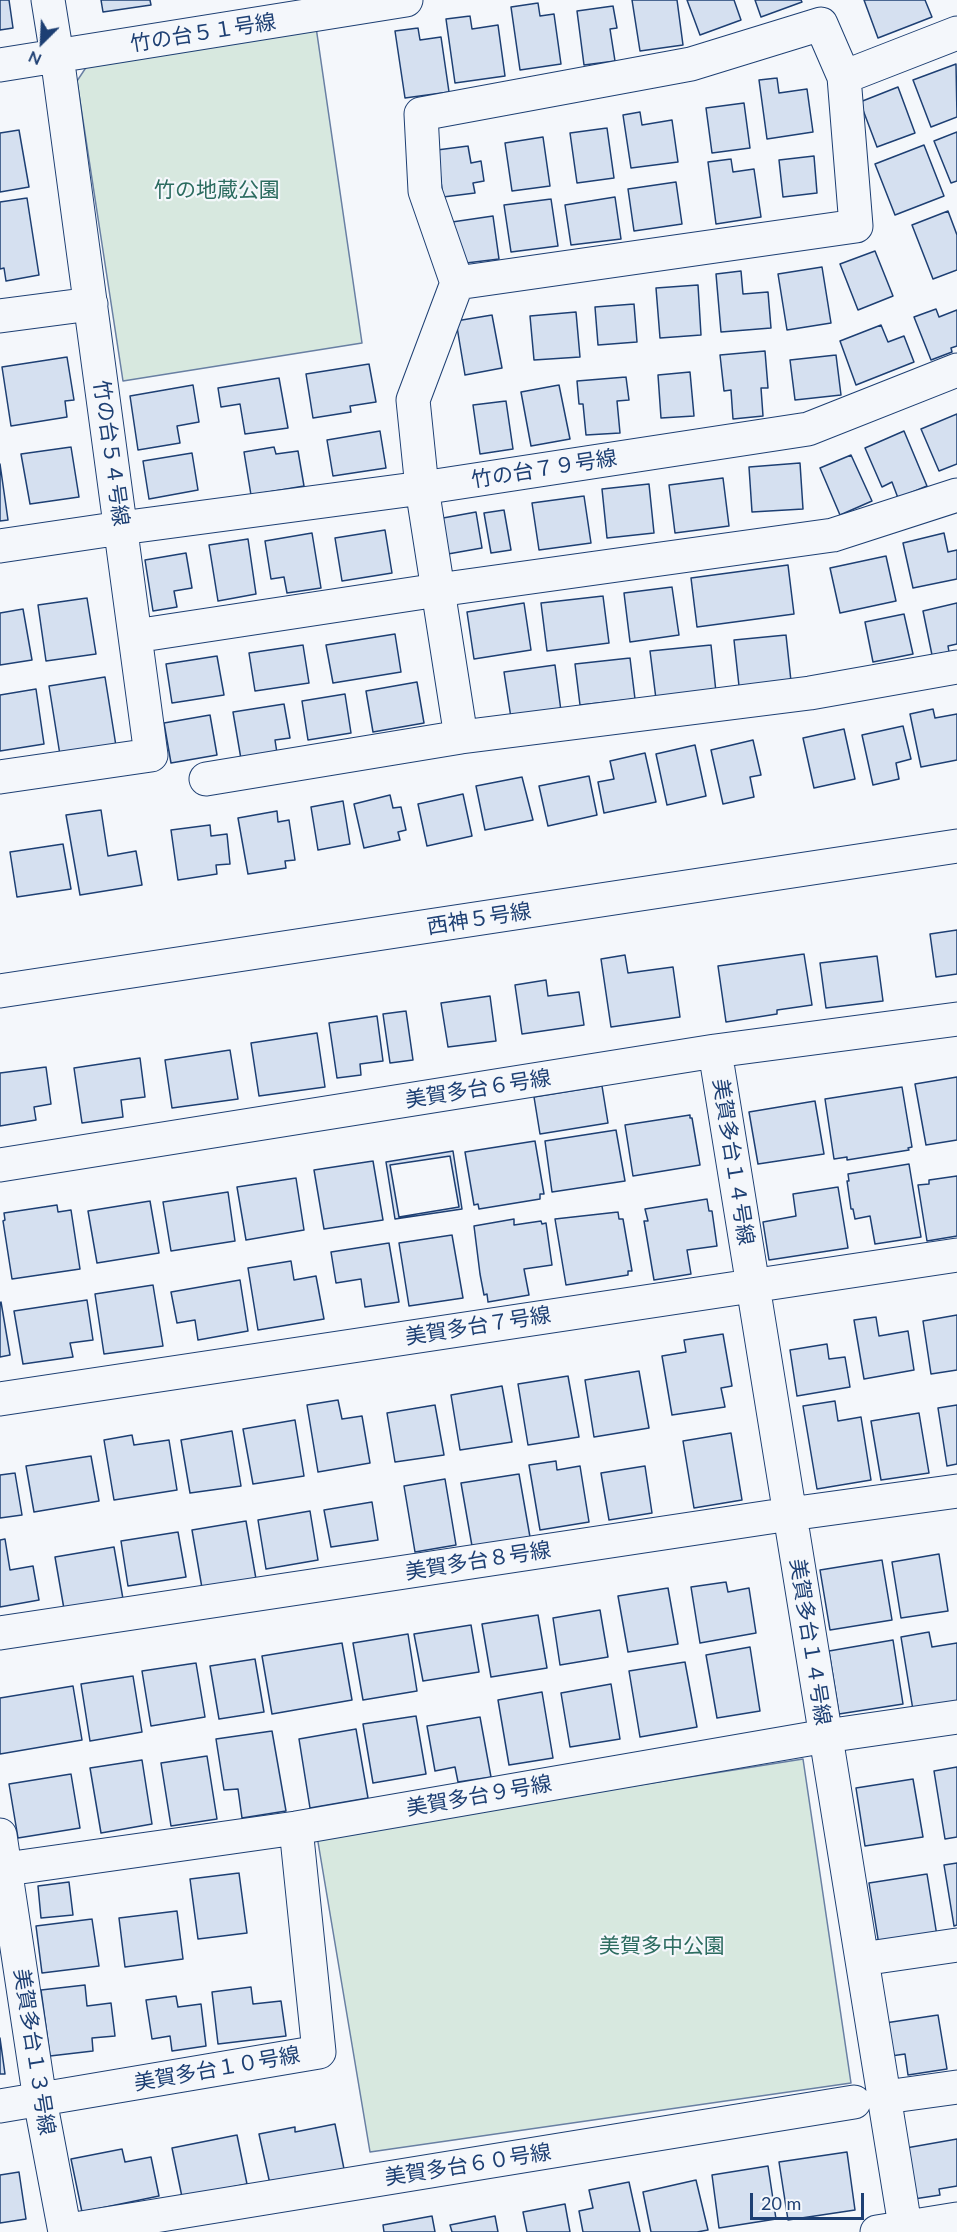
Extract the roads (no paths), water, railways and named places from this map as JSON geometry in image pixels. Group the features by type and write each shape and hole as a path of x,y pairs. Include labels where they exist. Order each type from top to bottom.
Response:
{"street":[{"name":"竹の台５４号線","path":"0,777 151,755 48,0"},
{"name":"竹の台５１号線","path":"0,65 406,0"},
{"path":"457,283 856,226 844,76 821,24 691,64 421,114 425,191 457,283 413,400 422,488 461,737"},
{"path":"844,76 957,33"},
{"path":"0,316 91,304"},
{"name":"竹の台７９号線","path":"0,546 422,488 808,429 957,370"},
{"path":"135,636 438,590 832,535 957,495"},
{"path":"206,779 461,737 810,693 957,667"},
{"name":"西神５号線","path":"0,991 957,846"},
{"name":"美賀多台６号線","path":"0,1165 715,1051 957,1019"},
{"name":"美賀多台１４号線","path":"715,1051 862,1959 896,2231"},
{"name":"美賀多台７号線","path":"0,1399 957,1255"},
{"name":"美賀多台８号線","path":"0,1633 957,1491"},
{"name":"美賀多台９号線","path":"3,1870 296,1828 826,1736 957,1717"},
{"name":"美賀多台１０号線","path":"0,2106 319,2052 296,1828"},
{"name":"美賀多台１３号線","path":"0,1835 3,1870 40,2100 73,2230"},
{"path":"862,1959 957,1945"},
{"path":"900,2095 957,2087"},
{"name":"美賀多台６０号線","path":"73,2230 854,2103"},
{"path":"896,2231 957,2219"}],"park label":[{"name":"竹の地蔵公園","path":"217,190"},
{"name":"美賀多中公園","path":"662,1946"}]}
